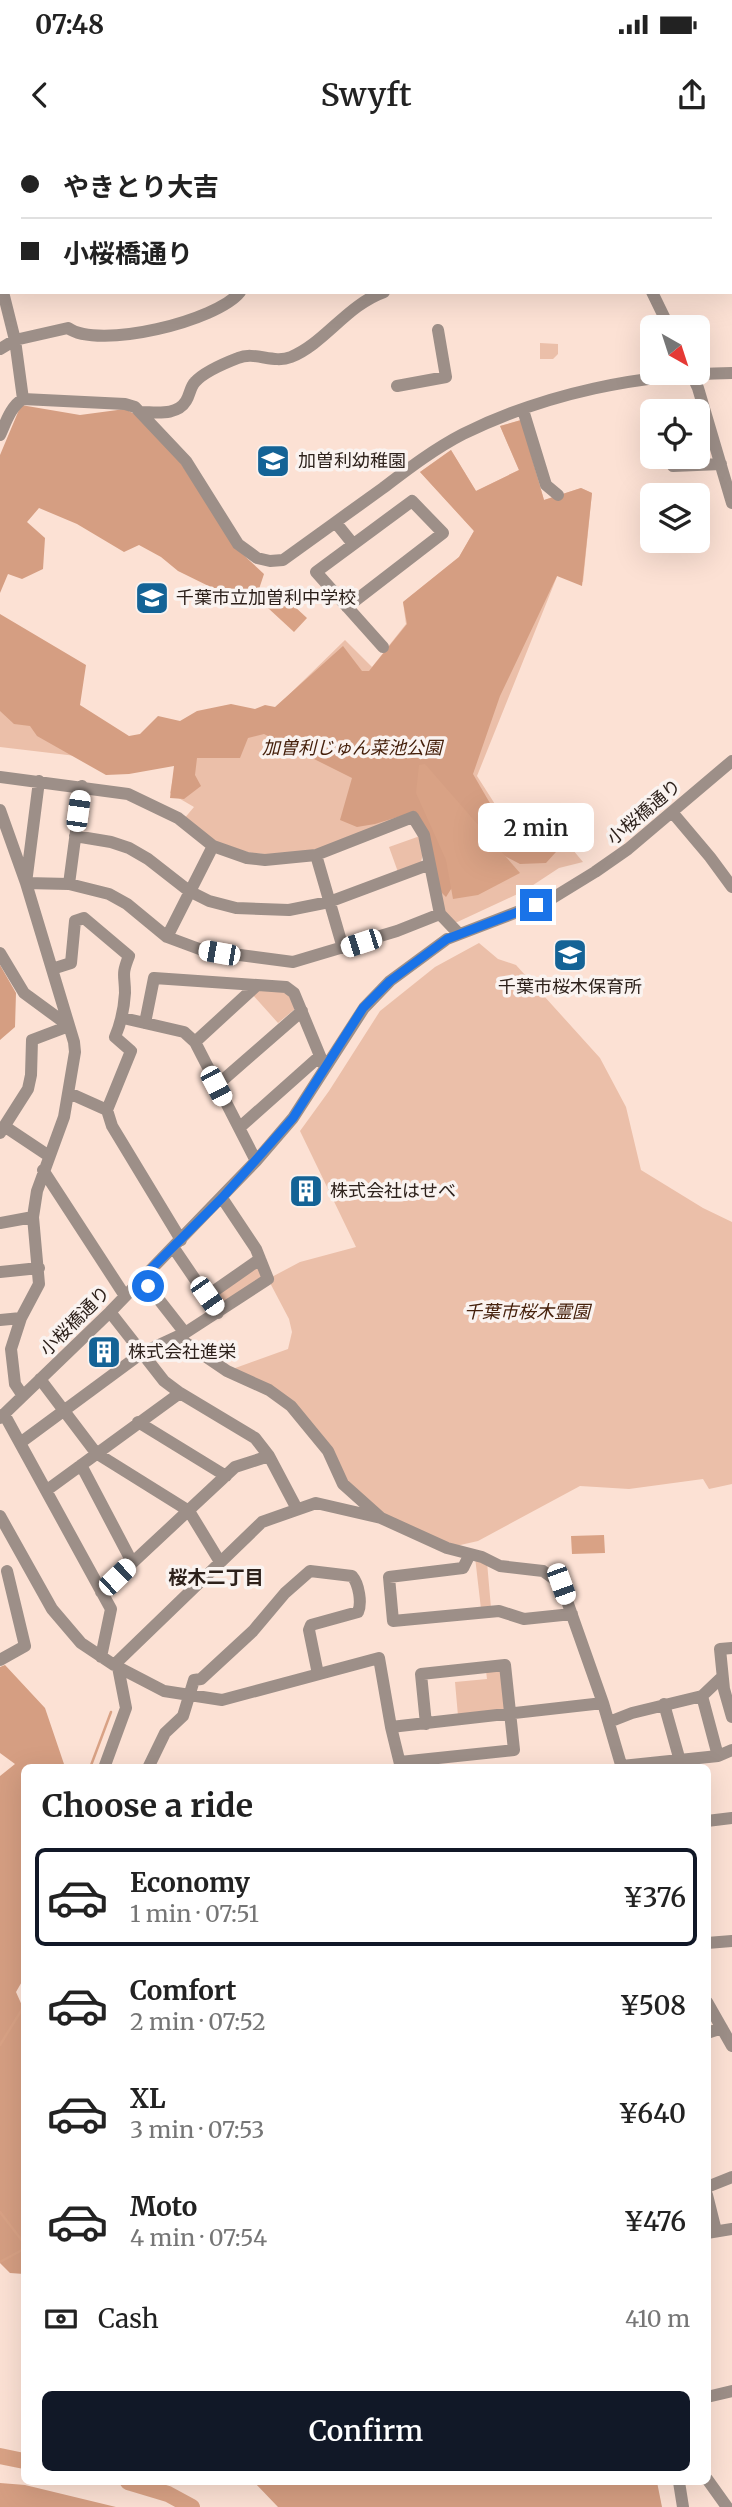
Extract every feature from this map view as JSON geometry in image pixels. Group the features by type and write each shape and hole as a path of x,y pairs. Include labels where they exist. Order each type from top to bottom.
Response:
{"street":[{"path":"3,294 16,340 24,399"},
{"path":"0,349 16,340 68,328 90,336 110,337 167,326 218,310 238,294"},
{"path":"141,412 168,412 179,409 186,402 192,385 198,379 247,355 275,359 290,357 306,348 359,305 380,294"},
{"path":"653,294 663,315"},
{"path":"397,386 446,377 438,330"},
{"path":"710,374 732,373"},
{"path":"0,435 19,400 125,404 141,412 186,461 238,544 257,558 283,560 447,443 472,430 579,390 640,381"},
{"path":"696,385 732,503"},
{"path":"523,410 546,485 558,495"},
{"path":"710,464 721,464"},
{"path":"347,607 443,534 412,501 316,572 347,607 383,647"},
{"path":"336,523 353,544"},
{"name":"小桜橋通り","path":"2,1416 110,1312 256,1161 293,1118 323,1062 363,1008 390,981 447,939 551,899 628,849 732,761"},
{"path":"0,778 82,786 128,794 178,818 213,846 247,858 265,860 316,855 413,817 424,835 440,914 459,934"},
{"path":"26,883 40,781"},
{"path":"69,884 82,786"},
{"path":"0,810 5,838 26,883 75,1052 64,1117 37,1191 33,1217 39,1284 21,1318 6,1369 23,1396"},
{"path":"672,812 732,887"},
{"path":"75,836 130,848 189,891 209,901 236,908 289,910 330,902 428,865"},
{"path":"167,937 213,846"},
{"path":"316,855 343,948"},
{"path":"26,883 69,884 109,894 127,904 167,937 202,950 293,962 343,948 440,914"},
{"path":"52,969 71,963 75,921 84,918 129,956 122,974 125,991 122,1018 115,1037 131,1051 107,1110 113,1126 177,1243 218,1312"},
{"path":"0,953 24,993 69,1026"},
{"path":"145,1023 154,978 286,987 294,993 323,1062 239,1128"},
{"path":"195,1042 256,986"},
{"path":"216,1086 302,1010"},
{"path":"122,1018 184,1032 195,1042 256,1161"},
{"path":"48,1156 2,1130 28,1089 32,1040 69,1026"},
{"path":"69,1093 107,1110"},
{"path":"43,1170 125,1296"},
{"path":"20,1443 142,1353 181,1335 268,1279 256,1249 222,1198"},
{"path":"0,1223 33,1217"},
{"path":"207,1296 260,1259"},
{"path":"0,1272 39,1268"},
{"path":"142,1278 181,1335 227,1371 269,1390 291,1406 328,1451 343,1484 381,1518"},
{"path":"110,1312 164,1381 255,1438 269,1456 297,1509"},
{"path":"0,1320 21,1318"},
{"path":"40,1379 96,1453 188,1511 220,1562"},
{"path":"47,1490 180,1393"},
{"path":"2,1416 47,1490 111,1609 102,1657"},
{"path":"138,1422 226,1476"},
{"path":"101,1592 235,1467 269,1456"},
{"path":"81,1465 132,1562"},
{"path":"116,1666 262,1522 316,1503 381,1518 447,1548 482,1556 500,1566 543,1572 561,1584 604,1703 621,1764"},
{"path":"0,1516 52,1609 81,1643 116,1666 164,1691 222,1700 379,1658 400,1764"},
{"path":"470,1554 463,1568 389,1577 393,1621 499,1611 524,1619 572,1614"},
{"path":"0,1660 25,1646 3,1572 25,1563"},
{"path":"150,1764 165,1732 183,1716 194,1680 201,1679 253,1631 285,1593 310,1572 352,1576 356,1583 360,1607 358,1612 311,1625 309,1630 318,1674"},
{"path":"732,1648 720,1649 722,1677 732,1717"},
{"path":"408,1764 514,1750 505,1665 421,1674 426,1724"},
{"path":"106,1764 127,1708 116,1666"},
{"path":"609,1722 664,1704 702,1696 722,1677"},
{"path":"702,1696 718,1756"},
{"path":"391,1727 604,1703"},
{"path":"664,1704 680,1761"},
{"path":"651,1764 718,1756 732,1751"},
{"path":"711,1821 732,1818"},
{"path":"711,1943 732,1941"},
{"path":"711,2009 732,2046"},
{"path":"711,2032 722,2028"},
{"path":"711,2186 732,2177"},
{"path":"712,2232 732,2229"},
{"path":"711,2396 732,2391"},
{"path":"679,2485 683,2507"},
{"path":"711,2485 727,2507"}],"green space":[{"path":"540,343 558,344 558,354 553,359 540,359"},
{"path":"21,405 80,415 125,409 144,419 180,462 236,548 264,574 259,589 237,600 178,571 161,557 139,545 124,552 77,524 39,508 27,522 45,538 43,569 22,579 8,574 0,593 0,455"},
{"name":"加曽利じゅん菜池公園","path":"521,420 544,500 581,488 592,493 583,582 558,574 477,776 500,812 542,821 563,838 583,862 559,868 524,891 453,924 443,914 414,812 318,849 281,855 252,853 214,844 183,820 194,807 170,793 182,733 261,722 345,640 372,667 406,624 403,602 459,557 474,531 420,472 451,450 476,491 519,470 500,426"},
{"name":"加曽利じゅん菜池公園","path":"521,420 544,500 581,488 592,493 582,586 557,576 500,696 473,774 498,817 530,822 535,814 541,832 556,852 546,863 520,864 495,851 444,836 453,886 446,897 439,890 414,812 357,827 340,820 352,778 264,734 248,738 240,758 197,758 195,775 201,786 184,799 170,798 174,766 106,775 37,736 30,726 14,724 0,711 0,614 86,665 80,705 129,736 140,734 158,716 180,721 197,711 231,704 255,709 265,705 275,707 343,646 362,671 369,671 407,624 403,602 459,557 474,531 420,472 451,450 476,491 519,470 500,426"},
{"path":"0,683 93,758 0,747"},
{"path":"420,836 423,854 421,862 398,872 389,847"},
{"name":"千葉市桜木霊園","path":"479,943 498,959 516,965 600,1058 626,1107 641,1170 703,1208 732,1222 732,1484 709,1489 703,1479 629,1489 580,1486 478,1541 447,1548 381,1518 359,1497 291,1406 227,1371 288,1349 292,1332 289,1319 268,1279 300,1262 356,1247 300,1131 380,1011 435,967"},
{"path":"0,965 16,993 15,1027 0,1040"},
{"path":"259,988 285,990 295,1009 278,1023 252,994"},
{"path":"258,1267 263,1276 222,1307 214,1300 214,1296"},
{"path":"475,1557 487,1562 491,1608 481,1609"},
{"path":"5,1665 45,1708 64,1764 21,1764 21,1983 16,1992 21,2003 21,2274 10,2273 0,2263 0,1776 15,1764 0,1753 0,1667"},
{"path":"502,1669 506,1711 458,1716 455,1682 487,1679 486,1671"},
{"path":"0,2483 25,2485 116,2507 0,2507"},
{"path":"257,2485 658,2485 662,2507 278,2507"}],"shaded area":[{"path":"281,594 307,618 294,632 268,608"},
{"path":"425,764 520,873 478,895 453,899 446,860 416,793 419,765"},
{"path":"604,1535 605,1553 572,1554 571,1536"}],"waterway":[{"path":"92,1764 111,1712"},
{"path":"0,2045 21,2011"},
{"path":"0,2212 21,2239"},
{"path":"0,2262 21,2251"},
{"path":"0,2456 21,2460"},
{"path":"138,2485 168,2494 192,2507"}],"place":[{"name":"加曽利幼稚園","path":"273,461"},
{"name":"千葉市立加曽利中学校","path":"152,598"},
{"name":"千葉市桜木保育所","path":"570,955"},
{"name":"株式会社はせべ","path":"306,1191"},
{"name":"株式会社進栄","path":"104,1352"}],"district":[{"name":"桜木二丁目","path":"216,1577"}],"route":[{"path":"148,1286 142,1278 222,1198 293,1118 363,1008 390,981 447,939 536,905"}]}
